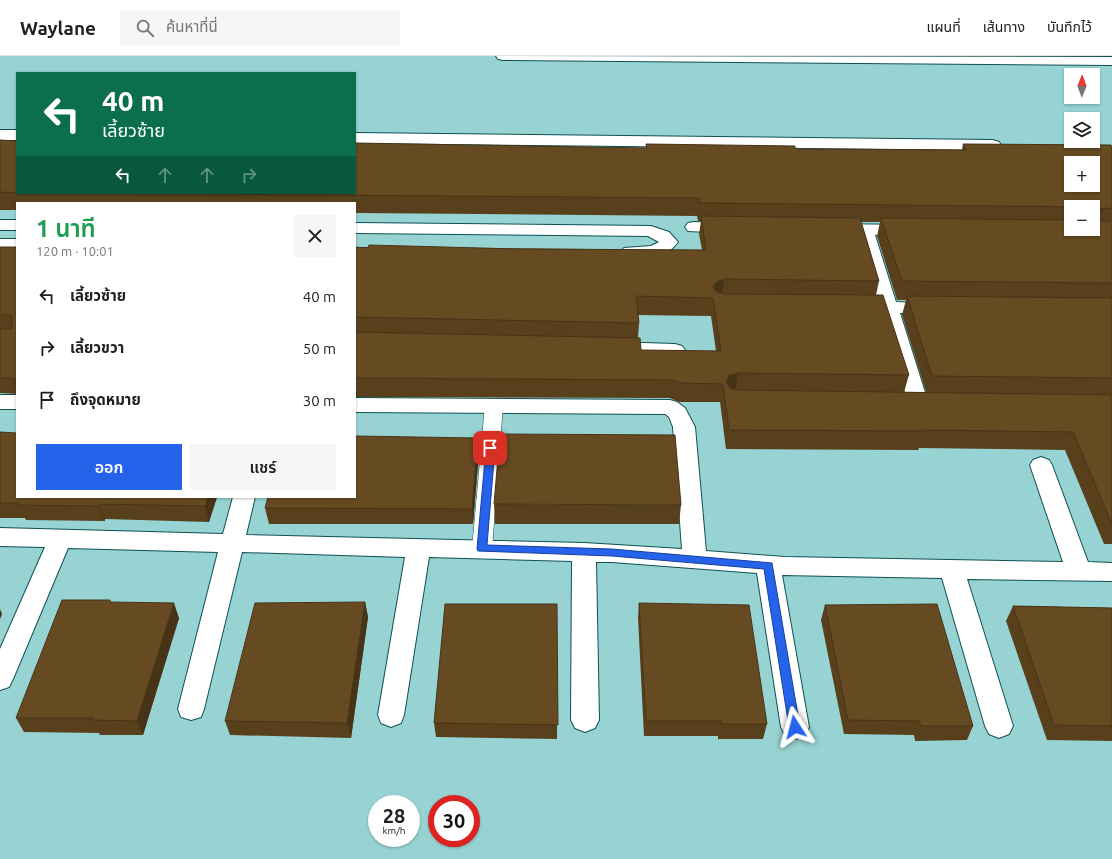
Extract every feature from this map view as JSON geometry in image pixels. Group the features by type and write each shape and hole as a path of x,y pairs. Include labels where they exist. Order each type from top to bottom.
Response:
{"street":[{"path":"503,56 1075,58 1112,61"},
{"path":"0,135 16,135"},
{"path":"356,138 1008,145"},
{"path":"0,224 16,225"},
{"path":"694,227 748,228"},
{"path":"356,228 651,231 663,236 669,242 664,248 652,252 613,252"},
{"path":"818,229 928,230"},
{"path":"864,229 918,402"},
{"path":"0,244 16,244"},
{"path":"841,306 952,308"},
{"path":"595,348 675,350"},
{"path":"0,402 16,402"},
{"path":"356,405 661,405 670,407 678,413 684,427 695,560"},
{"path":"1041,465 1079,572"},
{"path":"191,709 244,498"},
{"path":"0,537 584,552 768,565 952,570 1112,572"},
{"path":"0,679 60,539"},
{"path":"391,715 419,547"},
{"path":"584,552 585,720"},
{"path":"768,565 795,727"},
{"path":"952,570 999,726"}],"lane":[{"path":"482,549 494,405"}],"building":[{"path":"0,140 16,141 16,193 0,192"},
{"path":"356,143 647,148 646,144 795,146 795,149 966,150 963,144 1064,145 1064,148 1100,148 1100,145 1111,145 1112,147 1112,208 1100,209 1100,200 1064,200 1064,207 700,203 699,198 194,194 356,194"},
{"path":"701,216 860,218 879,281 724,279 717,282 713,287 717,292 724,294 883,295 909,375 738,373 730,375 726,381 730,388 738,390 1112,395 1112,524 1073,432 729,430 723,384 681,383 672,380 356,378 356,332 640,338 641,350 721,351 713,298 636,296 639,323 356,317 356,247 368,248 369,245 518,249 706,250"},
{"path":"881,218 1064,220 1064,236 1100,236 1100,221 1112,221 1112,283 902,281"},
{"path":"0,247 16,247 16,380 0,378 0,329 12,329 12,315 0,315"},
{"path":"907,296 1112,298 1112,378 932,376"},
{"path":"0,432 16,433 16,498 208,498 205,506 99,504 99,506 19,505 20,503 0,503"},
{"path":"500,434 675,435 681,505 494,504"},
{"path":"356,436 478,438 472,509 265,508 268,498 356,498"},
{"path":"62,600 110,600 110,602 174,603 137,721 93,720 93,718 16,718"},
{"path":"365,602 347,723 225,721 255,603"},
{"path":"639,603 749,605 767,724 721,724 721,721 646,721"},
{"path":"445,604 557,604 558,725 434,723"},
{"path":"937,604 973,726 921,726 919,721 848,720 825,605"},
{"path":"1013,606 1112,608 1112,726 1054,725"}],"route":[{"path":"490,448 482,549 612,553 768,565 795,727"}]}
